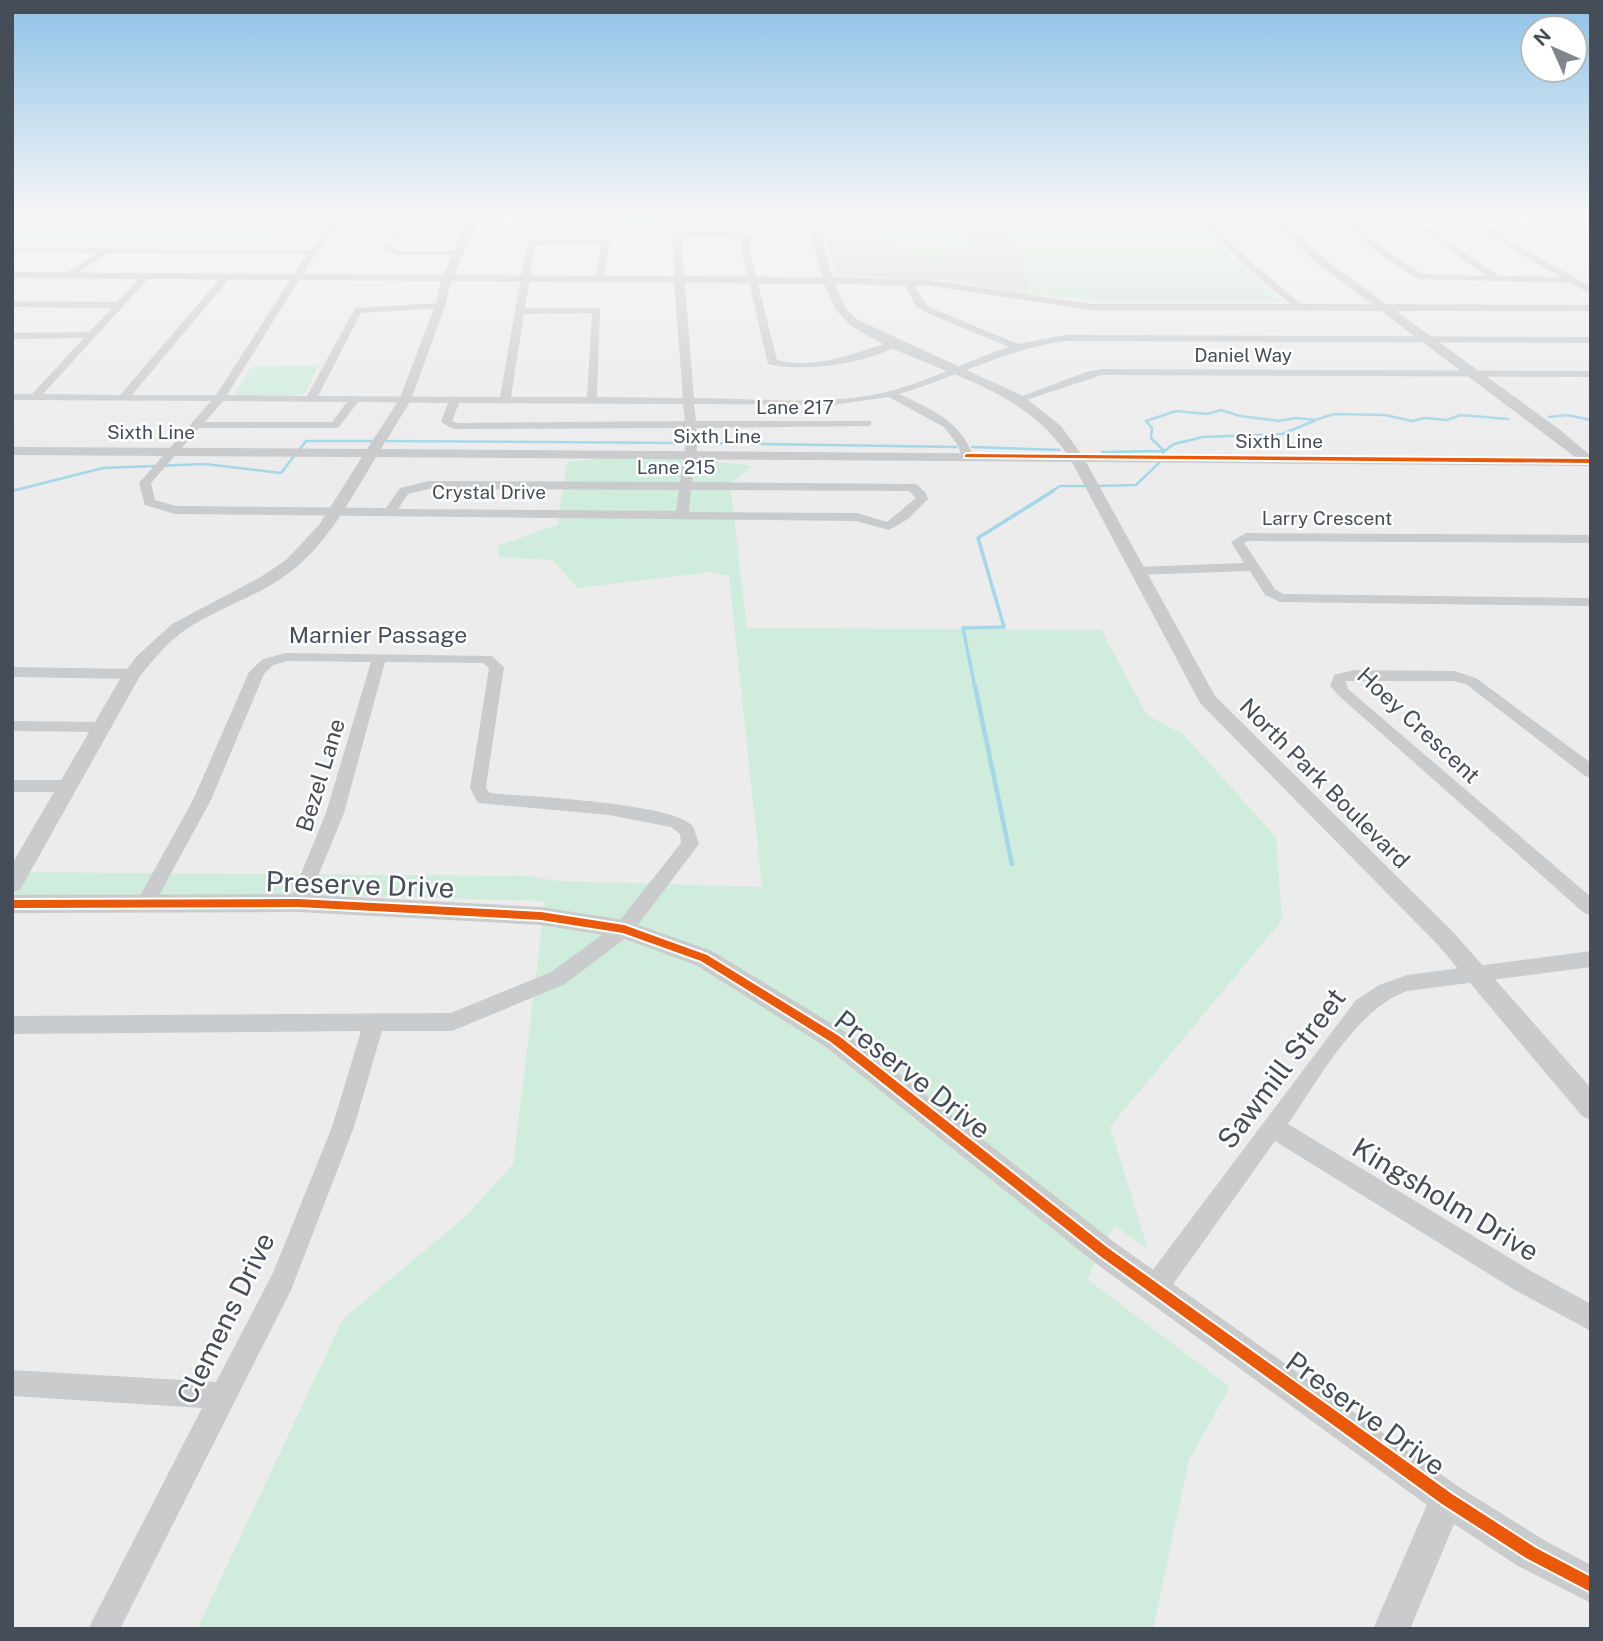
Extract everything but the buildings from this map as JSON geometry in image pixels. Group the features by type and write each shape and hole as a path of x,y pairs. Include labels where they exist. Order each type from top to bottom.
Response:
{"street":[{"path":"34,398 132,292"},
{"path":"123,398 214,292"},
{"path":"173,452 219,399 287,292"},
{"path":"12,884 132,674 164,637 219,603 279,573 310,545 335,511 405,400 444,292"},
{"path":"505,401 523,292"},
{"path":"679,292 691,425 691,455 682,515"},
{"path":"755,292 772,362 790,365 828,363 897,343"},
{"name":"North Park Boulevard","path":"834,292 840,309 849,318 1020,399 1056,429 1076,457 1207,699 1477,973 1591,1108"},
{"path":"912,292 925,309 1019,348"},
{"path":"992,292 1083,306 1591,308"},
{"path":"1281,292 1299,307"},
{"path":"1361,292 1590,461"},
{"path":"12,304 120,305"},
{"path":"312,399 358,310 440,306"},
{"path":"519,311 597,310 592,401"},
{"path":"12,336 92,335"},
{"path":"12,397 844,401 890,394 1047,340 1591,340"},
{"name":"Daniel Way","path":"1020,399 1102,372 1591,374"},
{"path":"890,394 939,418 965,443 967,456"},
{"path":"196,425 335,425 354,400"},
{"path":"455,400 446,422 454,426 691,425"},
{"name":"Lane 217","path":"691,425 867,423 844,401"},
{"name":"Sixth Line","path":"12,451 1590,461"},
{"name":"Crystal Drive","path":"173,452 145,483 149,502 175,510 857,517 889,526"},
{"name":"Lane 215","path":"390,511 404,491 421,485 912,487 920,491 922,499 889,526"},
{"name":"Larry Crescent","path":"1591,539 1240,539 1239,546 1270,592 1288,600 1591,602"},
{"path":"1136,571 1253,567"},
{"name":"Marnier Passage","path":"12,1025 452,1022 558,978 624,929 690,844 690,834 686,827 676,822 609,809 484,799 478,788 496,676 497,667 493,662 479,659 286,657 268,662 257,671 202,800 145,903"},
{"name":"Bezel Lane","path":"298,903 335,813 379,659"},
{"path":"12,672 132,674"},
{"name":"Hoey Crescent","path":"1591,772 1464,678 1339,678 1338,686 1343,692 1591,908"},
{"path":"12,726 103,727"},
{"path":"12,786 69,786"},
{"name":"Preserve Drive","path":"12,904 298,903 541,916 624,929 704,958 835,1039 1093,1244 1447,1499 1531,1553 1591,1585"},
{"name":"Sawmill Street","path":"1155,1288 1357,1011 1373,997 1406,983 1591,959"},
{"name":"Clemens Drive","path":"103,1629 282,1281 343,1127 374,1022"},
{"name":"Kingsholm Drive","path":"1272,1127 1522,1280 1591,1318"},
{"path":"12,1383 222,1396"},
{"path":"1391,1629 1447,1499"}],"green space":[{"path":"1028,292 1272,292 1284,302 1100,302 1027,294"},
{"path":"319,365 306,392 297,395 234,395 251,367"},
{"path":"601,458 687,458 752,466 730,483 747,628 1101,630 1147,715 1184,735 1276,837 1282,920 1110,1127 1148,1249 1114,1225 1087,1279 1230,1387 1189,1460 1153,1629 197,1629 343,1319 466,1216 513,1164 545,901 314,895 12,896 12,872 529,876 558,881 762,887 729,576 711,572 577,588 553,560 499,557 497,546 557,525 567,462"}],"waterway":[{"path":"1164,451 1151,438 1152,428 1146,421 1176,411 1207,414 1221,410 1240,416 1279,421 1296,418 1315,420 1334,414 1385,415 1412,421 1425,418 1447,420 1460,415 1508,419"},
{"path":"1549,417 1567,415 1591,420"},
{"path":"1164,451 1174,444 1203,437 1282,434 1314,421"},
{"path":"300,449 306,441 371,441"},
{"path":"386,441 684,443"},
{"path":"699,443 956,447"},
{"path":"972,447 1060,450"},
{"path":"1102,452 1164,451"},
{"path":"12,491 103,468 205,464 281,473 294,456"},
{"path":"1096,486 1136,485 1159,463"},
{"path":"1050,492 1060,486 1087,486"},
{"path":"975,688 963,628 1004,627 978,538 1053,491"},
{"path":"975,686 1012,864"}],"cycle path":[{"path":"967,456 1591,461"},
{"path":"12,904 298,903 541,916 624,929 704,958 835,1039 1104,1252 1447,1499 1531,1553 1591,1585"}]}
